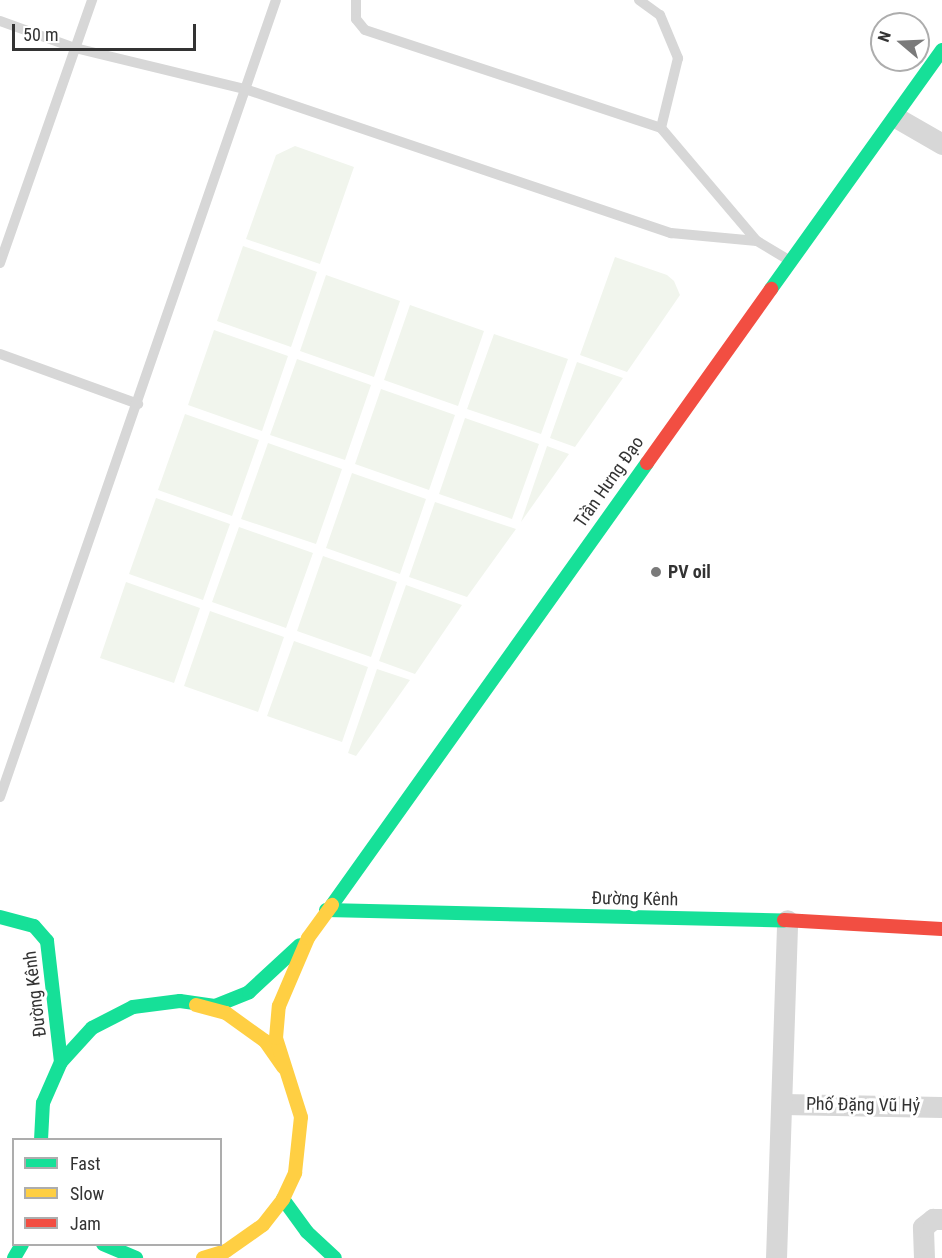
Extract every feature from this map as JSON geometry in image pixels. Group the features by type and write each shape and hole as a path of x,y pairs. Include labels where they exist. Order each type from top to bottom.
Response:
{"main road":[{"name":"Trần Hưng Đạo","path":"308,938 789,260 897,118 942,50"},
{"name":"Đường Kênh","path":"326,910 787,920 942,929"},
{"name":"Đường Kênh","path":"0,917 34,926 47,941 61,1062"},
{"path":"41,1138 43,1103 61,1062 92,1028 133,1007 180,1001 215,1006 249,992 308,938"},
{"path":"203,1258 226,1251 263,1225 283,1199 299,1159 301,1117 276,1038 279,1006 308,938"},
{"path":"180,1001 226,1013 265,1041 289,1076"},
{"path":"283,1199 307,1232 335,1258"},
{"path":"106,1246 136,1258"},
{"path":"226,1251 240,1258"}],"street":[{"path":"897,118 942,144"},
{"path":"776,1258 783,1104 787,920"},
{"name":"Phố Đặng Vũ Hỷ","path":"783,1104 942,1107"},
{"path":"924,1258 923,1227 933,1219 942,1219"}],"lane":[{"path":"0,263 92,0"},
{"path":"0,797 276,0"},
{"path":"356,0 356,19 365,30 661,128 757,241 789,260"},
{"path":"639,0 660,15 678,58 661,128"},
{"path":"0,21 75,48 245,89 660,230 757,241"},
{"path":"0,354 138,404"}],"shaded area":[{"path":"295,146 354,167 320,264 246,239 276,155"},
{"path":"243,246 317,272 291,347 217,321"},
{"path":"615,257 667,275 674,281 680,295 627,372 580,355"},
{"path":"326,275 400,301 374,377 300,351"},
{"path":"410,305 484,331 458,406 384,380"},
{"path":"214,330 288,356 262,431 188,405"},
{"path":"494,334 568,359 541,434 467,409"},
{"path":"297,359 371,385 345,460 270,435"},
{"path":"577,362 623,378 575,447 550,438"},
{"path":"381,389 455,415 429,490 355,464"},
{"path":"185,414 259,440 232,516 158,490"},
{"path":"465,418 539,444 512,519 439,494"},
{"path":"268,443 342,469 316,544 241,519"},
{"path":"547,446 569,454 521,522"},
{"path":"352,473 426,499 400,574 326,548"},
{"path":"156,498 230,524 203,600 129,574"},
{"path":"435,502 516,529 467,597 409,577"},
{"path":"239,527 313,553 286,628 212,602"},
{"path":"323,556 397,582 371,657 297,631"},
{"path":"126,582 200,608 174,683 100,658"},
{"path":"406,585 462,605 415,674 379,661"},
{"path":"210,611 284,637 258,712 184,686"},
{"path":"294,641 368,667 342,742 267,716"},
{"path":"377,669 410,680 356,756 348,753"}],"traffic: fast":[{"path":"771,289 942,50"},
{"path":"332,905 647,463"},
{"path":"326,910 784,920"},
{"path":"0,917 34,926 47,941 61,1062"},
{"path":"41,1138 43,1103 61,1062 92,1028 133,1007 180,1001 215,1006 249,992 300,945"},
{"path":"283,1199 307,1232 335,1258"},
{"path":"14,1258 21,1246"},
{"path":"108,1246 136,1258"}],"traffic: slow":[{"path":"203,1258 226,1251 263,1225 283,1199 295,1173 301,1117 276,1038 279,1006 308,938 332,905"},
{"path":"196,1005 226,1013 265,1041 283,1067"}],"traffic: jam":[{"path":"647,463 771,289"},
{"path":"784,920 942,929"}],"place":[{"name":"PV oil","path":"656,572"}]}
